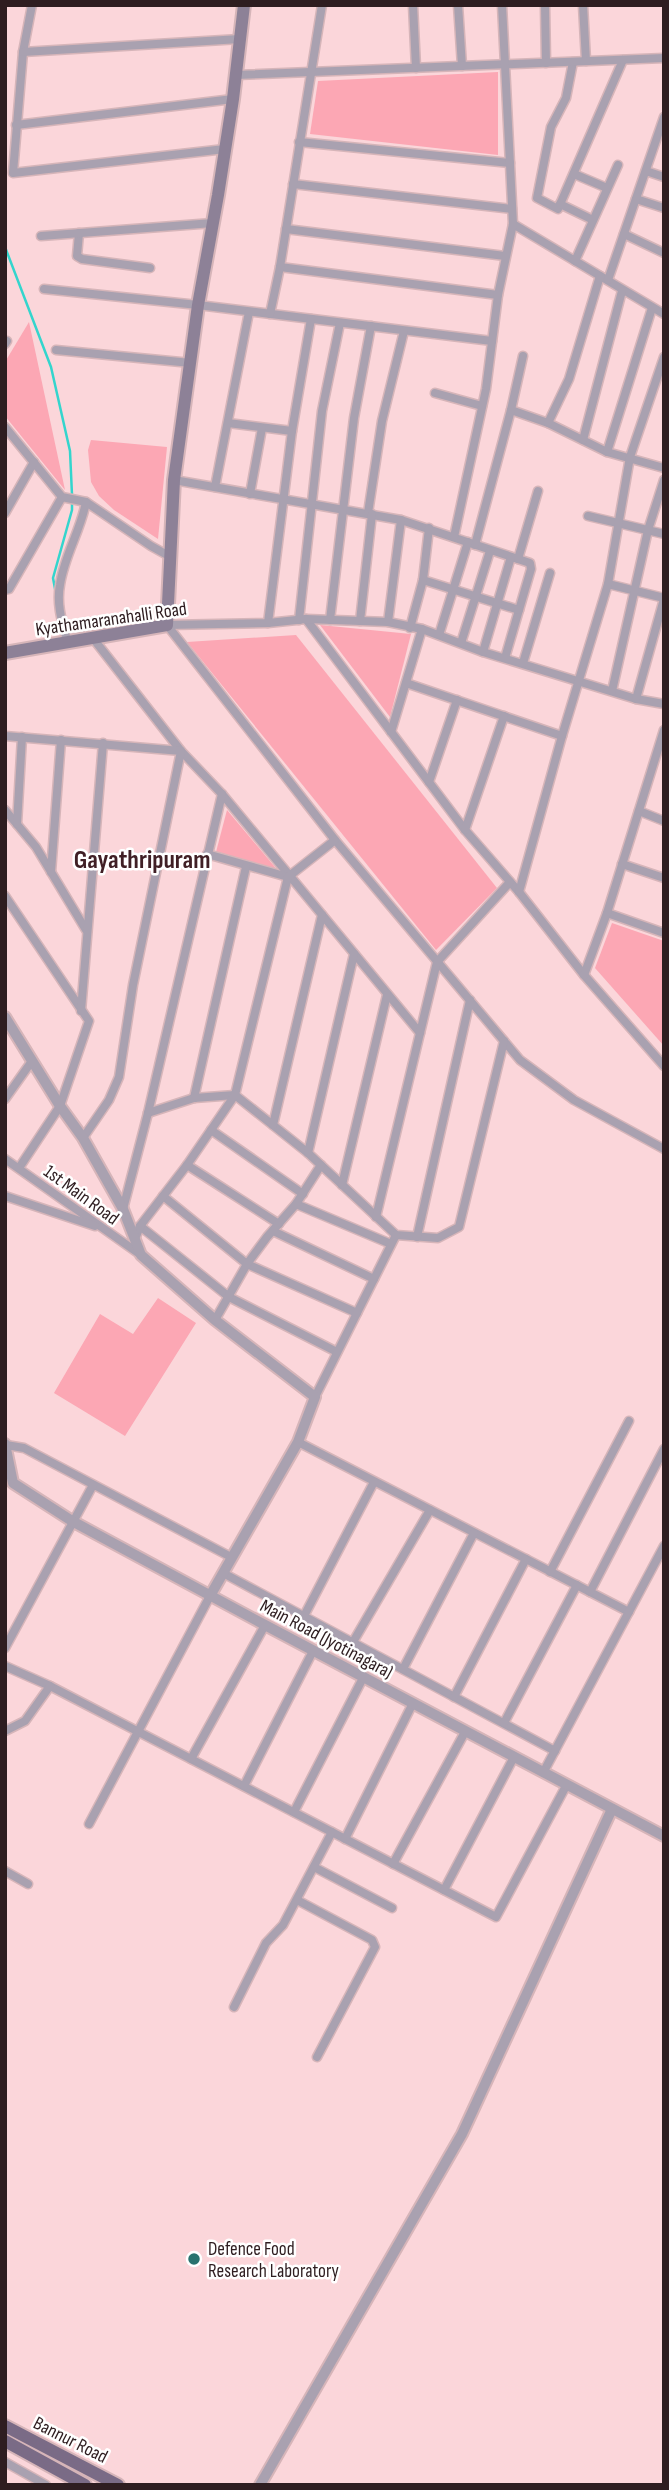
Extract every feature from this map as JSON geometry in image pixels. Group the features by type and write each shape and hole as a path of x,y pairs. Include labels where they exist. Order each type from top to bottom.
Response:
{"main road":[{"path":"167,625 174,480 198,305 233,99 244,5"},
{"name":"Kyathamaranahalli Road","path":"5,653 167,625"},
{"name":"Bannur Road","path":"5,2427 118,2485"},
{"path":"5,2441 85,2485"}],"street":[{"path":"32,5 23,52 13,173 225,149"},
{"path":"270,314 322,5"},
{"path":"413,5 416,68"},
{"path":"458,5 462,66"},
{"path":"454,537 482,406 498,295 513,224 502,5"},
{"path":"545,5 546,63"},
{"path":"583,5 586,61"},
{"path":"23,52 240,39"},
{"path":"236,75 664,58"},
{"path":"573,62 566,98 551,127 537,198 558,209 623,60"},
{"path":"16,125 233,99"},
{"path":"548,423 569,379 604,278 624,234 664,117"},
{"path":"299,142 510,163"},
{"path":"575,261 618,165"},
{"path":"646,171 664,177"},
{"path":"574,174 607,188"},
{"path":"293,184 512,209"},
{"path":"636,199 664,208"},
{"path":"560,204 593,220"},
{"path":"41,236 214,223"},
{"path":"513,224 664,314"},
{"path":"286,229 505,256"},
{"path":"79,233 77,256 82,259 150,268"},
{"path":"624,234 664,253"},
{"path":"280,267 498,295"},
{"path":"44,289 492,341"},
{"path":"583,440 622,291"},
{"path":"607,452 652,307"},
{"path":"215,487 249,312"},
{"path":"268,623 292,431 311,319"},
{"path":"340,323 323,411 303,620 465,830 519,892 584,975 664,1066"},
{"path":"330,620 354,418 371,327"},
{"path":"360,621 382,421 404,331"},
{"path":"56,350 191,363"},
{"path":"439,635 471,544 511,410 523,356"},
{"path":"519,892 608,584 630,457 664,357"},
{"path":"435,393 482,406"},
{"path":"511,410 548,423 607,452 664,468"},
{"path":"228,422 292,431"},
{"path":"250,494 262,428"},
{"path":"7,432 68,498 86,502 169,556"},
{"path":"5,513 34,462"},
{"path":"174,480 401,520 531,565 505,658"},
{"path":"612,691 648,530 664,480"},
{"path":"483,652 538,491"},
{"path":"5,590 9,589 68,498"},
{"path":"68,644 60,611 60,584 86,502"},
{"path":"588,516 664,534"},
{"path":"388,622 401,520"},
{"path":"411,628 423,580 429,528"},
{"path":"461,643 490,551"},
{"path":"523,663 550,573"},
{"path":"423,580 519,610"},
{"path":"608,584 664,598 636,699"},
{"name":"Kyathamaranahalli Road","path":"167,625 303,620 388,622 422,629 483,652 636,699 664,704"},
{"path":"167,625 335,840 520,1060 574,1100 664,1149"},
{"path":"391,732 422,629"},
{"path":"92,637 181,751 222,794 288,877 420,1033"},
{"path":"407,683 562,736"},
{"path":"429,782 457,700"},
{"path":"465,830 504,716"},
{"path":"584,975 660,756 664,730"},
{"path":"5,736 181,751"},
{"path":"16,824 22,737"},
{"path":"51,872 61,740"},
{"path":"81,1011 103,743"},
{"path":"83,1138 108,1100 119,1077 133,985 181,751"},
{"path":"123,1209 222,794"},
{"path":"5,810 36,847 86,930"},
{"path":"639,811 664,821"},
{"path":"135,1239 140,1226 187,1165 234,1095 288,877 335,840"},
{"path":"207,855 288,877"},
{"path":"622,864 664,878"},
{"path":"194,1098 246,867"},
{"path":"376,1217 437,962 510,882"},
{"path":"5,896 88,1018 89,1026 60,1106 19,1168"},
{"path":"607,914 664,933"},
{"path":"273,1125 322,915"},
{"path":"308,1153 354,954"},
{"path":"342,1185 387,995"},
{"path":"417,1237 470,1000"},
{"path":"5,1017 83,1138 123,1209 141,1255 215,1320 315,1397"},
{"path":"148,1113 194,1098 234,1095 308,1153 396,1235 438,1238 460,1227 504,1041"},
{"path":"5,1099 32,1061"},
{"path":"211,1130 303,1194"},
{"name":"1st Main Road","path":"5,1158 141,1255"},
{"path":"187,1165 279,1223"},
{"path":"215,1320 247,1264 296,1204 321,1165"},
{"path":"5,1196 104,1229"},
{"path":"163,1196 247,1264 357,1313"},
{"path":"296,1204 391,1244"},
{"path":"140,1226 229,1297 337,1352"},
{"path":"272,1231 374,1279"},
{"path":"89,1824 231,1557 298,1443 315,1397 396,1235"},
{"path":"550,1572 629,1421"},
{"path":"298,1443 629,1612"},
{"path":"6,1444 24,1448 231,1557"},
{"name":"Main Road (Jyotinagara)","path":"6,1444 10,1479 13,1483 72,1521 664,1836"},
{"path":"590,1592 664,1449"},
{"path":"304,1616 374,1482"},
{"path":"5,1648 93,1485"},
{"path":"353,1642 430,1510"},
{"path":"403,1669 474,1533"},
{"path":"542,1773 664,1546"},
{"path":"454,1697 526,1559"},
{"path":"223,1573 555,1751"},
{"path":"504,1724 577,1585"},
{"path":"191,1759 265,1625"},
{"path":"244,1787 313,1651"},
{"path":"5,1666 50,1686 496,1917 566,1786"},
{"path":"293,1812 363,1678"},
{"path":"5,1731 25,1721 50,1686"},
{"path":"345,1839 413,1703"},
{"path":"393,1864 465,1732"},
{"path":"443,1890 514,1757"},
{"path":"260,2485 462,2134 612,1809"},
{"path":"234,2007 266,1943 283,1925 332,1832"},
{"path":"314,1867 392,1908"},
{"path":"5,1871 28,1884"},
{"path":"296,1900 372,1940 375,1947 317,2057"},
{"path":"5,2462 46,2485"}],"shaded area":[{"path":"498,72 498,155 310,134 318,81"},
{"path":"29,322 65,490 5,416 5,362"},
{"path":"91,440 167,447 158,539 114,510 99,496 91,482 88,450"},
{"path":"320,625 411,634 390,717"},
{"path":"296,635 497,888 436,950 187,642"},
{"path":"227,810 280,873 216,852"},
{"path":"612,923 664,941 664,1046 595,968"},
{"path":"158,1298 196,1323 125,1436 54,1393 100,1314 133,1334"}],"waterway":[{"path":"5,247 51,367 70,451 72,495"},
{"path":"56,594 53,578 72,502"}],"place":[{"name":"Defence Food Research Laboratory","path":"194,2259"}],"district":[{"name":"Gayathripuram","path":"142,859"}]}
